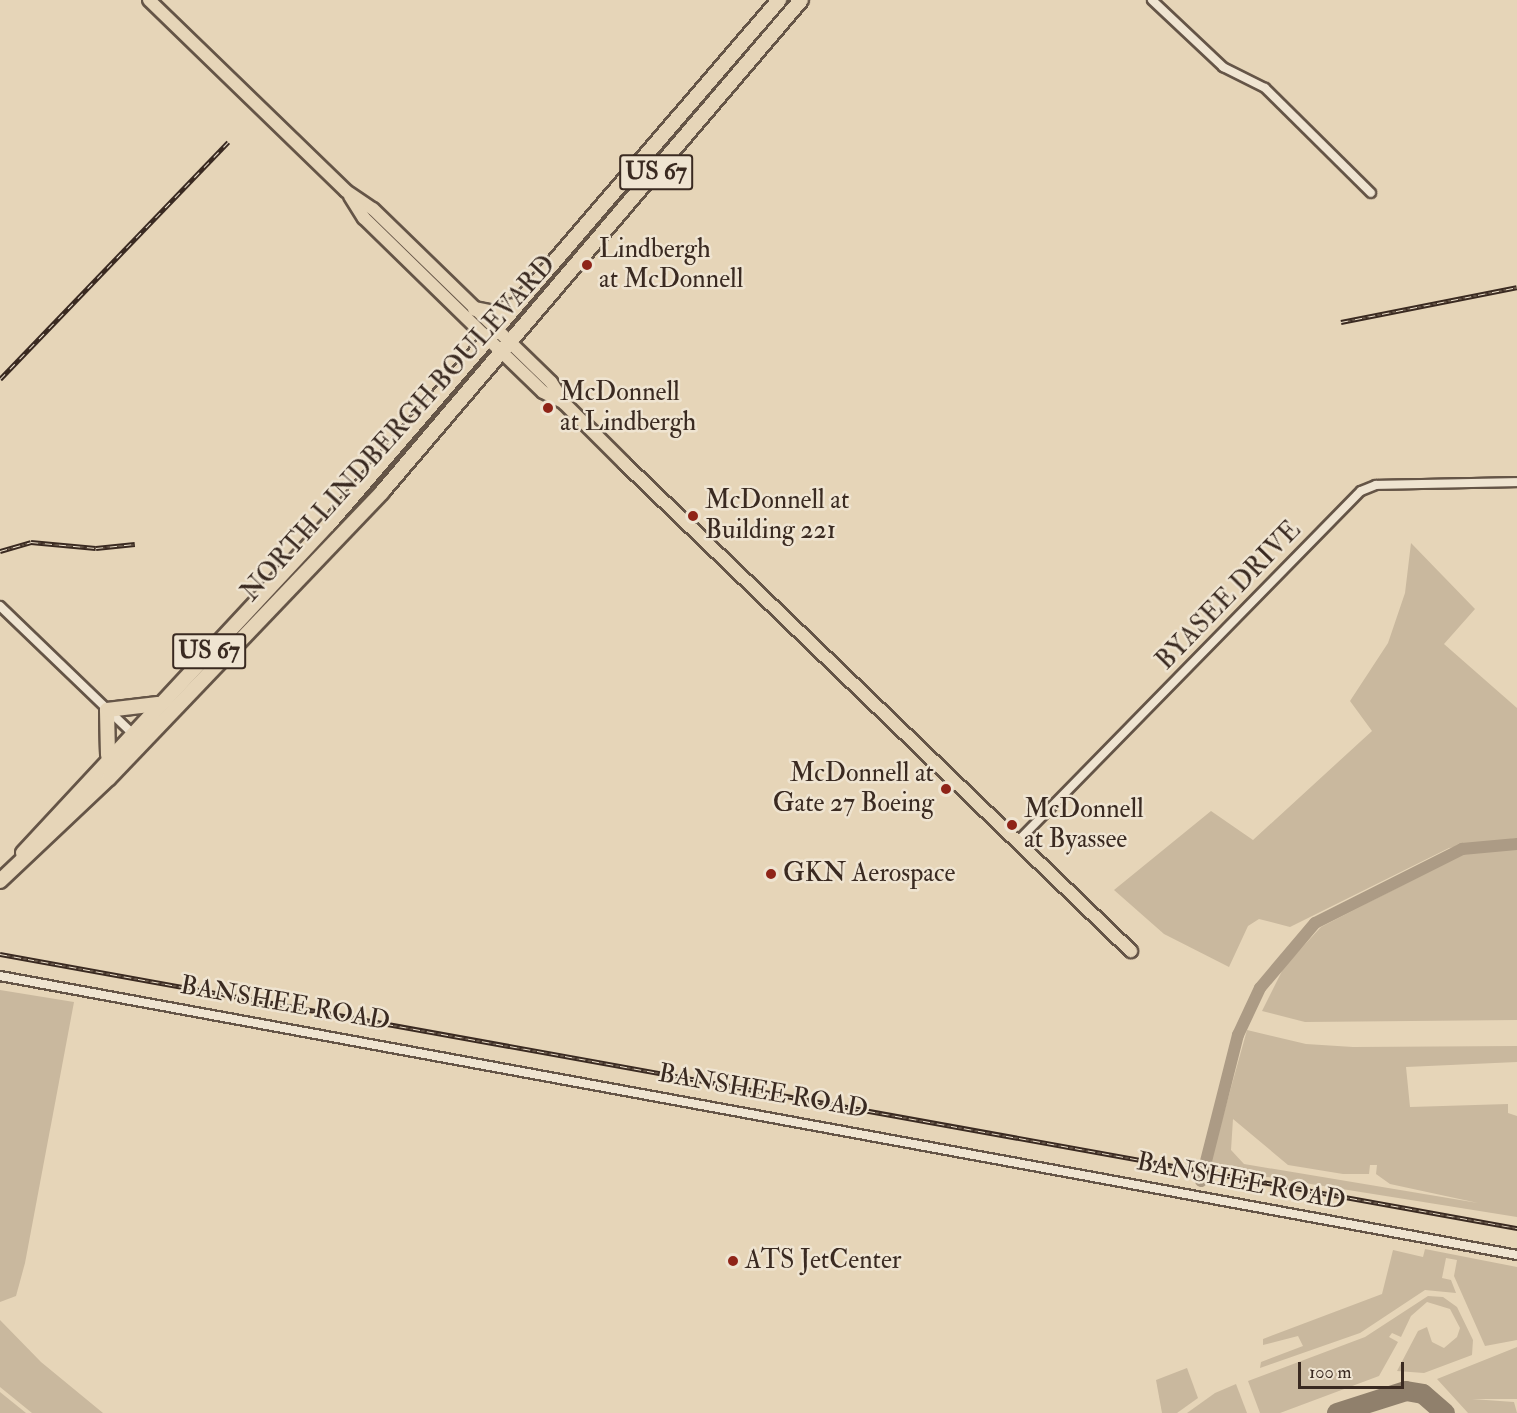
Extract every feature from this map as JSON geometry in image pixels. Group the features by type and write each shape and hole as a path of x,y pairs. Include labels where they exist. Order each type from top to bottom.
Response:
{"highway":[{"name":"NORTH LINDBERGH BOULEVARD","path":"12,869 107,757 314,542 779,0"},
{"name":"NORTH LINDBERGH BOULEVARD","path":"0,881 142,744 321,559 507,348 801,0"},
{"path":"475,309 494,313 517,303"},
{"path":"107,757 107,710 158,704"}],"main road":[{"path":"149,0 346,191 374,209 475,309 491,333"},
{"path":"346,191 364,218 507,348 551,381 564,402 1131,951"}],"street":[{"path":"1152,0 1223,67 1265,88 1371,193"},
{"name":"BYASEE DRIVE","path":"1017,842 1361,491 1376,484 1517,482"},
{"path":"0,606 142,744"},
{"name":"BANSHEE ROAD","path":"0,976 1517,1255"}],"shaded area":[{"path":"1411,543 1475,609 1444,644 1517,708 1517,838 1449,848 1290,927 1259,919 1248,926 1229,967 1164,934 1114,890 1211,811 1253,840 1372,731 1350,701 1388,643 1405,593"},
{"path":"1517,849 1517,1020 1305,1022 1262,1011 1284,967 1321,927 1465,853"},
{"path":"0,990 74,1002 25,1263 16,1296 0,1302"},
{"path":"1247,1030 1306,1044 1353,1047 1517,1046 1517,1062 1406,1067 1410,1107 1508,1104 1508,1113 1517,1116 1517,1217 1217,1169 1210,1163","holes":["1233,1119 1288,1165 1343,1174 1369,1174 1370,1165 1377,1165 1376,1174 1390,1184 1478,1203 1244,1164 1231,1150"]},
{"path":"1425,1249 1517,1267 1517,1340 1485,1346 1454,1276 1457,1260 1446,1258 1442,1278 1451,1280 1456,1293 1425,1290 1360,1333 1260,1368 1261,1362 1303,1346 1298,1336 1263,1345 1263,1339 1382,1294 1393,1250 1423,1257"},
{"path":"1428,1296 1443,1297 1457,1307 1473,1340 1472,1355 1424,1373 1397,1371 1418,1331 1427,1327 1432,1342 1444,1348 1457,1337 1460,1328 1450,1309 1427,1302 1411,1316 1401,1337 1392,1333 1389,1337 1398,1342 1379,1376 1280,1413 1260,1413 1248,1381 1365,1337"},
{"path":"0,1320 41,1362 103,1413 32,1413 0,1387"},
{"path":"1517,1347 1517,1399 1472,1399 1514,1402 1517,1413 1468,1413 1437,1379"},
{"path":"1187,1368 1198,1398 1177,1413 1162,1413 1156,1380"},
{"path":"1236,1384 1247,1413 1187,1413 1215,1393"},
{"path":"0,1392 26,1413 0,1413"}],"waterway":[{"path":"1201,1181 1238,1035 1260,988 1315,923 1462,849 1517,844"}],"taxiway":[{"path":"1337,1413 1406,1391 1423,1394 1445,1413"}],"railway":[{"path":"0,379 228,142"},
{"path":"1341,322 1517,287"},
{"path":"0,551 31,542 96,548 135,544"},
{"path":"0,954 1517,1228"}],"place":[{"name":"Lindbergh at McDonnell","path":"587,265"},
{"name":"McDonnell at Lindbergh","path":"548,408"},
{"name":"McDonnell at Building 221","path":"693,516"},
{"name":"McDonnell at Gate 27 Boeing","path":"946,789"},
{"name":"McDonnell at Byassee","path":"1012,825"},
{"name":"GKN Aerospace","path":"771,874"},
{"name":"ATS JetCenter","path":"733,1261"}]}
